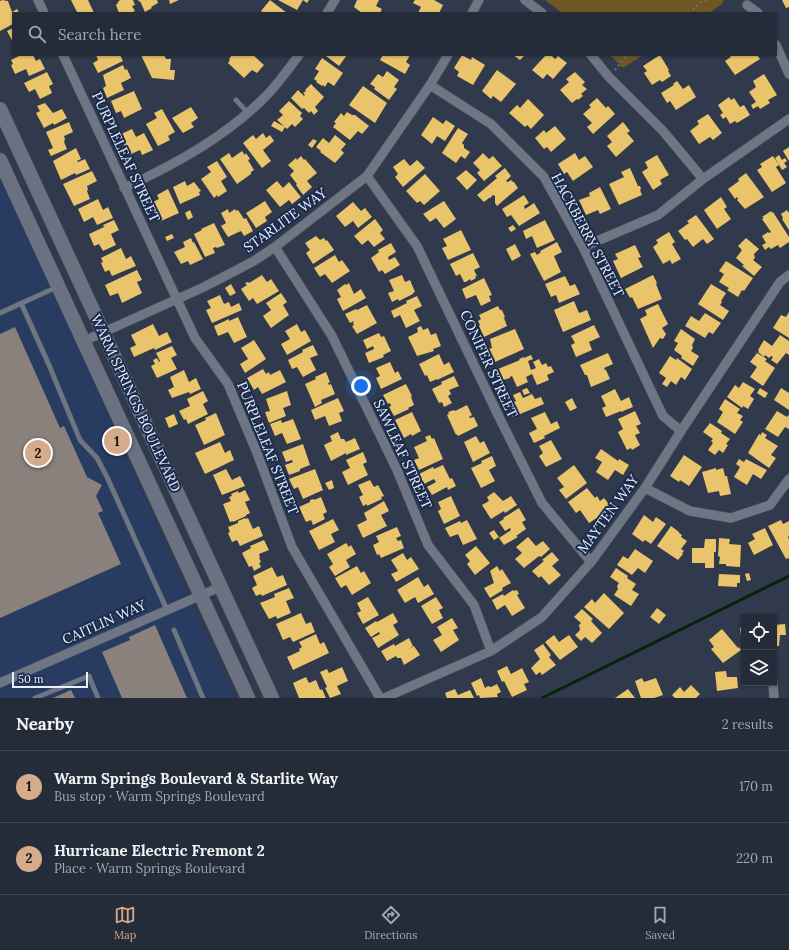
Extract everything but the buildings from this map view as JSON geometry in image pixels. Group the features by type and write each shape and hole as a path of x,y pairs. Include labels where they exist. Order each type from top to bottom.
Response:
{"main road":[{"name":"WARM SPRINGS BOULEVARD","path":"0,109 6,127 104,332 272,698"},
{"name":"WARM SPRINGS BOULEVARD","path":"0,160 248,698"}],"street":[{"path":"38,0 44,12"},
{"path":"328,12 335,0"},
{"path":"473,12 479,0"},
{"path":"525,0 541,12"},
{"path":"747,5 757,12"},
{"path":"777,47 789,74"},
{"name":"PURPLELEAF STREET","path":"63,56 195,338 228,384 258,453 292,547 380,698"},
{"path":"124,188 152,175 202,147 248,113 268,93 298,56"},
{"name":"STARLITE WAY","path":"84,341 232,273 275,247 367,176 430,85 447,56"},
{"path":"592,56 608,76 663,131 703,179"},
{"name":"HACKBERRY STREET","path":"430,85 490,124 544,177 583,247 663,416 681,431"},
{"path":"583,247 658,215 703,179 789,119"},
{"name":"CONIFER STREET","path":"367,176 418,246 499,418 542,503 591,562"},
{"name":"SAWLEAF STREET","path":"275,247 332,336 397,470 428,545 474,605 491,651"},
{"name":"MAYTEN WAY","path":"384,698 491,651 542,617 591,562 646,488 681,431 780,282 789,275"},
{"path":"646,488 690,511 731,518 770,505 789,479"},
{"name":"CAITLIN WAY","path":"0,683 220,587"},
{"path":"773,686 774,698"}],"lane":[{"path":"236,100 248,113"},
{"path":"0,313 59,286"},
{"path":"22,303 80,440 97,458 107,477 167,610"},
{"path":"174,630 203,698"},
{"path":"35,698 89,676 98,698"}],"path":[{"path":"690,12 702,1 706,0"},
{"path":"608,76 619,66 626,56"}],"shaded area":[{"path":"545,0 724,0 722,4 710,12 561,12"},
{"path":"611,56 641,56 623,68"},
{"path":"0,174 50,281 235,698 0,698"}],"waterway":[{"path":"542,698 789,576"}],"place":[{"name":"Warm Springs Boulevard & Starlite Way","path":"117,441"},
{"name":"Hurricane Electric Fremont 2","path":"38,453"}]}
